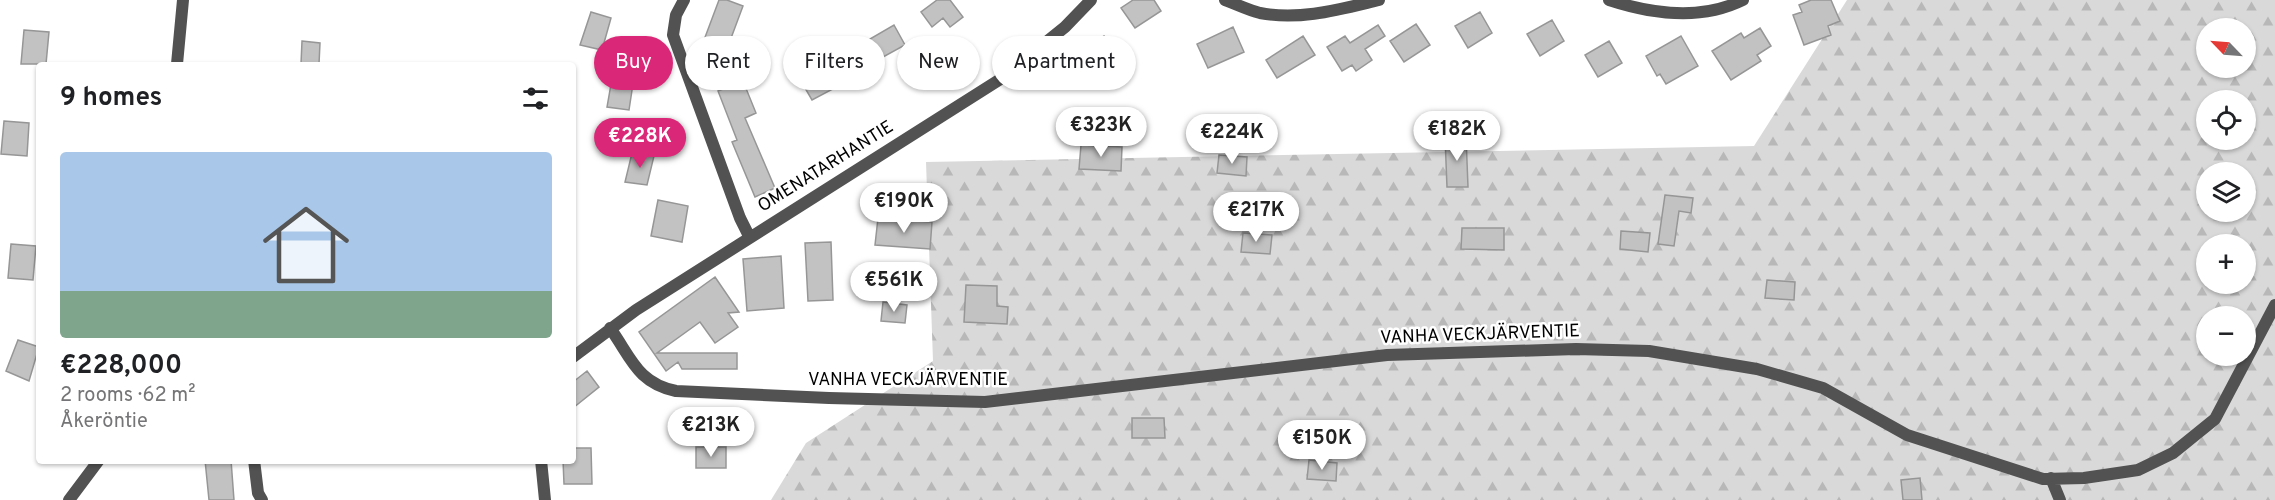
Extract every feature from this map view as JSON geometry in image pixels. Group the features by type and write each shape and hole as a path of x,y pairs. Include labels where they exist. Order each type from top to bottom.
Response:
{"street":[{"path":"177,62 183,0"},
{"path":"684,0 676,15 673,35 740,218 749,236"},
{"name":"OMENATARHANTIE","path":"576,355 610,328 749,236 999,80 1065,27 1091,0"},
{"path":"1225,0 1259,13 1279,15 1321,14 1379,0"},
{"path":"1609,0 1671,15 1718,10 1743,0"},
{"name":"VANHA VECKJÄRVENTIE","path":"610,328 638,372 660,388 675,391 985,402 1388,355 1576,349 1649,351 1757,369 1822,388 1907,435 2043,479 2084,478 2138,470 2173,453 2215,419 2275,305"},
{"path":"69,500 96,464"},
{"path":"254,464 258,493 262,500"},
{"path":"542,464 545,500"},
{"path":"2051,478 2060,500"}],"green space":[{"path":"1847,0 2275,0 2275,500 771,500 806,443 933,361 926,162 1754,146"}],"building":[{"path":"719,0 727,0 743,6 732,36 706,36"},
{"path":"937,0 950,0 963,17 950,27 943,18 932,27 921,12"},
{"path":"1133,0 1154,0 1161,11 1135,28 1121,8"},
{"path":"1811,0 1831,0 1840,21 1828,26 1831,35 1804,45 1793,15 1802,12 1799,5"},
{"path":"591,12 611,18 606,36 594,36 594,48 580,45"},
{"path":"1480,12 1492,33 1468,48 1455,26"},
{"path":"1552,20 1564,41 1540,56 1527,34"},
{"path":"1416,24 1430,45 1404,62 1390,41"},
{"path":"894,25 900,36 897,36 897,49 885,56 885,36 875,36"},
{"path":"1378,25 1385,36 1365,49 1372,60 1356,71 1352,65 1342,71 1327,47 1345,36 1350,43"},
{"path":"1233,27 1244,52 1208,68 1197,44"},
{"path":"1760,28 1771,46 1757,55 1761,61 1731,80 1712,51 1741,33 1744,38"},
{"path":"24,30 49,32 46,62 21,64"},
{"path":"1303,36 1315,55 1277,78 1266,60"},
{"path":"1681,36 1698,66 1666,84 1660,74 1657,76 1646,56"},
{"path":"302,41 320,43 319,62 301,62"},
{"path":"1609,41 1622,63 1598,77 1585,55"},
{"path":"610,90 632,90 629,110 607,107"},
{"path":"747,90 756,113 745,118 775,188 755,197 732,142 737,140 718,91"},
{"path":"806,90 831,90 812,100"},
{"path":"4,121 29,123 27,156 1,154"},
{"path":"1466,136 1468,187 1447,187 1445,137"},
{"path":"1081,145 1122,147 1121,171 1079,169"},
{"path":"632,153 654,156 647,185 625,182"},
{"path":"1219,155 1247,157 1246,176 1217,173"},
{"path":"1665,195 1693,198 1691,213 1679,211 1674,246 1658,244"},
{"path":"658,200 688,206 682,242 651,236"},
{"path":"878,218 932,222 930,249 875,245"},
{"path":"1462,228 1504,228 1504,250 1461,249"},
{"path":"1621,231 1650,233 1648,252 1620,249"},
{"path":"1243,233 1272,235 1270,254 1241,252"},
{"path":"831,242 833,300 808,301 805,243"},
{"path":"11,244 36,246 33,280 8,278"},
{"path":"781,256 784,308 747,311 743,259"},
{"path":"715,277 739,312 728,313 738,327 715,343 700,322 657,353 737,353 737,369 682,369 678,362 666,371 639,332"},
{"path":"1767,280 1795,282 1794,300 1765,298"},
{"path":"966,285 997,286 997,306 1008,307 1007,324 964,322"},
{"path":"883,302 907,305 905,323 881,321"},
{"path":"18,340 36,346 36,357 29,381 6,371"},
{"path":"587,371 599,387 576,406 576,380"},
{"path":"1132,418 1164,418 1165,438 1132,438"},
{"path":"696,447 726,447 726,468 696,468"},
{"path":"576,448 591,448 592,484 564,484 563,464 576,464"},
{"path":"1309,460 1337,463 1336,481 1307,479"},
{"path":"205,464 231,464 234,500 209,500"},
{"path":"1920,478 1922,500 1903,500 1901,480"}]}
